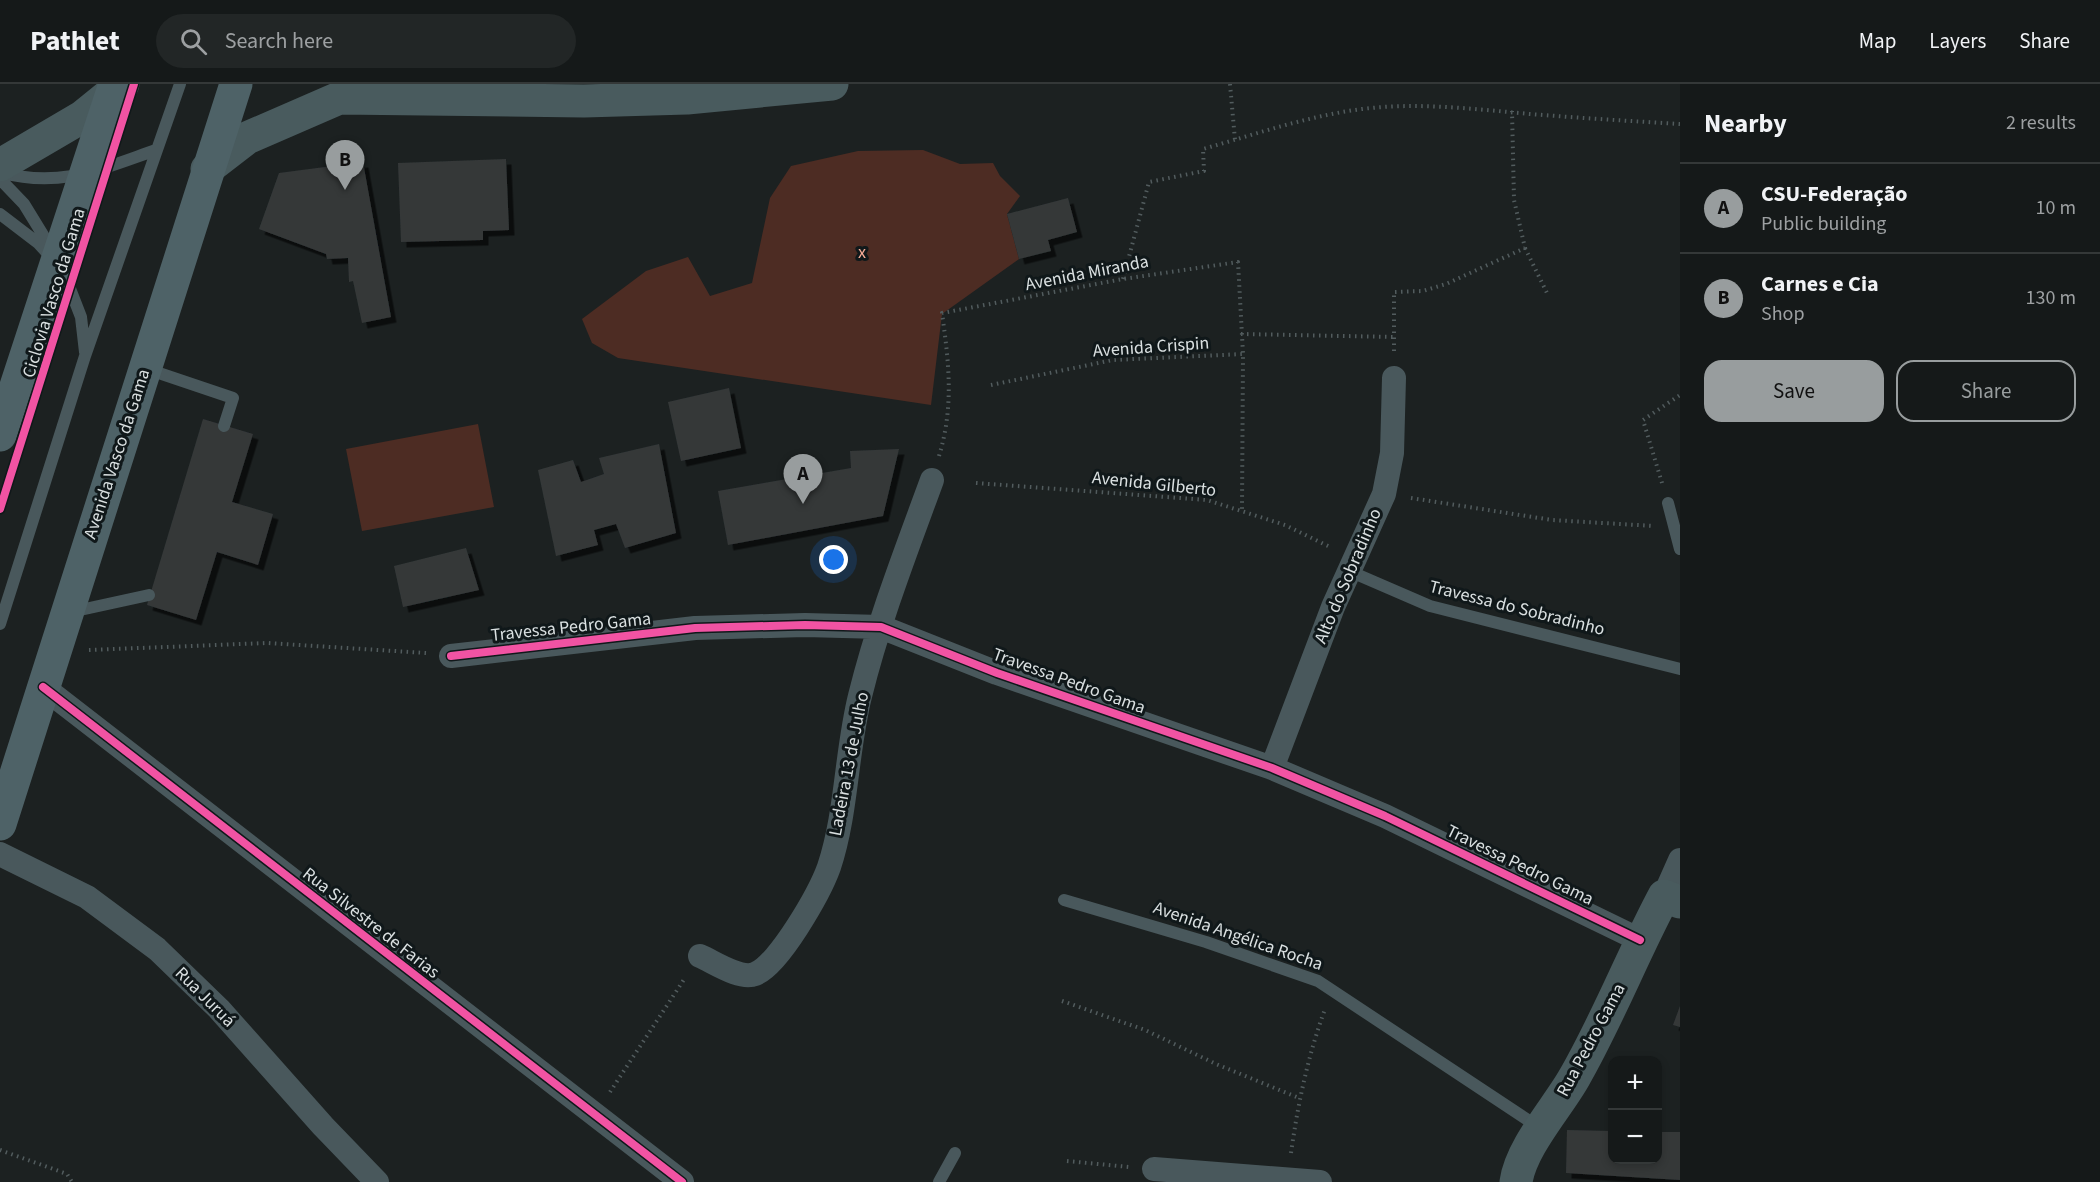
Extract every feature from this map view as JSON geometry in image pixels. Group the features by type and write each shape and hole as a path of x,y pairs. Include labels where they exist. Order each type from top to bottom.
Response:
{"main road":[{"path":"0,435 115,84"},
{"name":"Avenida Vasco da Gama","path":"0,824 207,169 236,84"}],"street":[{"path":"0,165 82,117 123,84"},
{"path":"207,169 247,138 327,91 641,100 687,98 832,84"},
{"name":"Alto do Sobradinho","path":"1272,768 1329,616 1384,494 1392,453 1394,378"},
{"name":"Ladeira 13 de Julho","path":"700,956 746,976 756,974 772,961 818,892 834,843 860,695 932,480"},
{"name":"Travessa Pedro Gama","path":"451,656 695,628 805,624 881,627 997,673 1272,768 1385,816 1640,940"},
{"name":"Rua Silvestre de Farias","path":"43,687 682,1182"},
{"name":"Rua Juruá","path":"0,854 87,897 157,949 219,1009 323,1126 377,1182"},
{"name":"Rua Pedro Gama","path":"1516,1182 1528,1152 1574,1078 1598,1033 1640,940 1672,899 1680,860"},
{"path":"1154,1169 1320,1182"}],"lane":[{"path":"0,624 85,356 180,84"},
{"path":"0,172 24,179 76,177 156,150"},
{"path":"0,179 24,204 64,271 81,317 85,356"},
{"path":"0,214 38,243 64,271"},
{"path":"145,368 232,398 224,426"},
{"path":"1668,504 1680,549"},
{"name":"Travessa do Sobradinho","path":"1352,566 1430,606 1680,669"},
{"path":"67,613 149,595"},
{"name":"Avenida Angélica Rocha","path":"1064,900 1294,970 1332,988 1541,1129"},
{"path":"939,1182 955,1152"}],"path":[{"path":"1230,84 1235,140"},
{"path":"1123,279 1149,182 1204,171 1203,149 1312,117 1364,109 1427,106 1680,124"},
{"path":"1512,111 1514,200 1526,248 1547,293"},
{"path":"1394,378 1394,292 1423,291 1446,284 1526,248"},
{"path":"1242,509 1243,354 1241,334 1394,337"},
{"path":"1668,504 1643,420 1680,395"},
{"path":"1384,494 1552,520 1675,528"},
{"path":"54,652 267,643 451,656"},
{"path":"595,1115 700,956"},
{"path":"1288,1178 1299,1098 1311,1048 1332,988"},
{"path":"1062,1001 1145,1030 1216,1064 1299,1098"},
{"path":"0,1150 67,1174 72,1182"},
{"path":"1067,1161 1154,1169"}],"green space":[{"name":"x","path":"923,150 960,164 993,163 1000,176 1020,196 1007,214 1019,259 942,314 931,405 618,358 592,343 582,319 646,271 688,257 710,296 752,283 770,198 791,166 858,151"},
{"path":"478,424 494,507 362,531 346,449"}],"building":[{"path":"506,159 509,230 483,231 483,240 401,242 398,163"},
{"path":"363,162 391,317 362,323 353,281 349,282 348,258 327,259 326,254 259,229 279,173"},
{"path":"1068,198 1077,232 1048,240 1051,251 1019,259 1007,214"},
{"path":"729,388 741,448 681,461 668,402"},
{"path":"203,419 253,434 232,502 273,514 258,565 217,552 196,620 147,605"},
{"path":"659,444 676,533 625,548 616,524 594,530 598,545 556,556 538,470 573,460 581,482 604,474 599,458"},
{"path":"899,449 883,516 728,545 718,491 851,468 850,451"},
{"path":"466,548 479,590 403,607 394,566"},
{"path":"1680,1006 1680,1027 1673,1025"},
{"path":"1567,1130 1608,1131 1608,1164 1662,1164 1662,1132 1680,1132 1680,1180 1566,1173"}],"cycle path":[{"name":"Ciclovia Vasco da Gama","path":"0,509 134,84"},
{"path":"451,656 695,628 805,625 881,627 997,673 1272,768 1385,816 1640,940"},
{"path":"43,687 682,1182"}],"place":[{"name":"Carnes e Cia","path":"345,190"},
{"name":"CSU-Federação","path":"803,504"}]}
